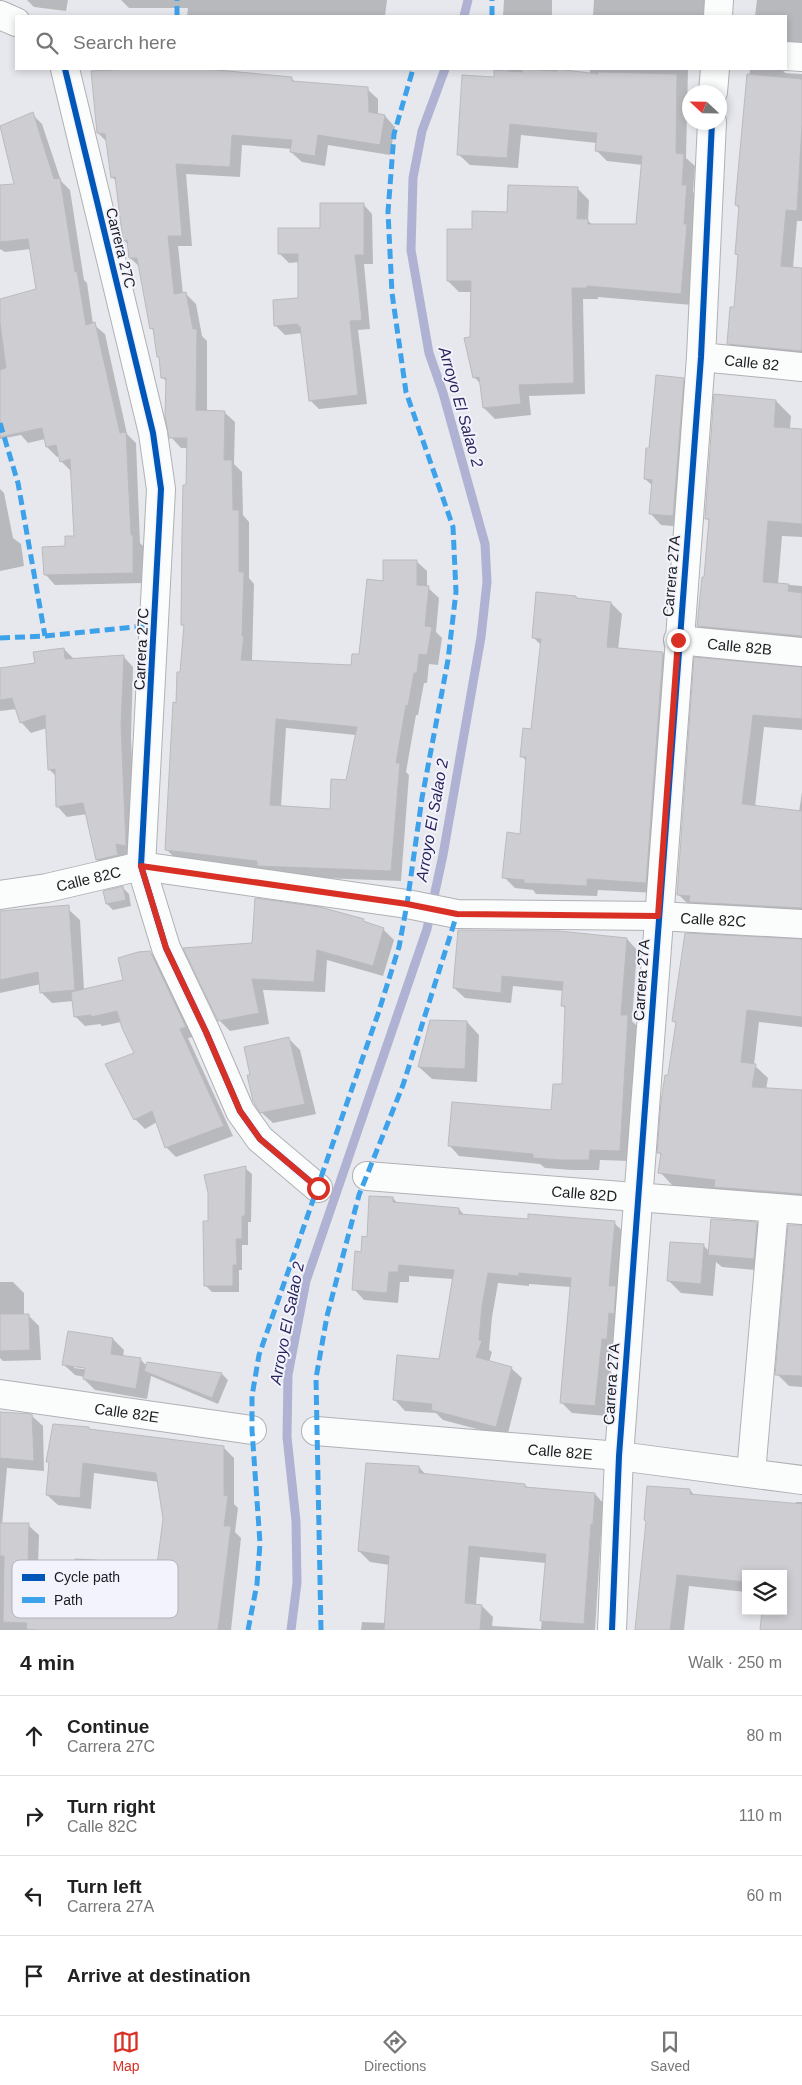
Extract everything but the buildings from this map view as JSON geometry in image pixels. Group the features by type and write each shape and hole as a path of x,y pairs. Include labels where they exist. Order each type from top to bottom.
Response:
{"street":[{"path":"718,15 719,0"},
{"path":"0,16 15,22"},
{"path":"787,56 802,57"},
{"name":"Carrera 27C","path":"65,70 153,433 161,489 141,866 166,948 206,1032 240,1111 260,1139 318,1188"},
{"path":"713,85 714,70"},
{"name":"Carrera 27A","path":"612,1630 619,1456 678,640 701,357 712,130"},
{"name":"Calle 82","path":"701,357 802,367"},
{"name":"Calle 82B","path":"678,640 802,652"},
{"name":"Calle 82C","path":"0,894 48,888 141,866 407,904 457,914 658,916 802,924"},
{"name":"Calle 82D","path":"367,1176 802,1210"},
{"path":"751,1473 774,1208"},
{"name":"Calle 82E","path":"0,1394 252,1430"},
{"name":"Calle 82E","path":"316,1431 619,1456 802,1480"}],"waterway":[{"name":"Arroyo El Salao 2","path":"464,15 468,0"},
{"name":"Arroyo El Salao 2","path":"291,1630 297,1583 296,1521 287,1437 288,1375 306,1281 427,929 443,855 481,637 487,582 485,544 443,393 429,353 411,250 413,178 422,131 445,70"}],"marked path":[{"path":"177,0 177,15"},
{"path":"492,0 492,15"},
{"path":"248,1630 257,1584 260,1543 252,1430 252,1396 259,1355 378,1014 399,947 422,798 448,660 456,592 453,527 406,392 392,293 388,212 394,134 413,70"},
{"path":"0,423 18,483 45,636"},
{"path":"0,638 45,636 155,625"},
{"path":"321,1630 316,1378 327,1316 359,1195 403,1085 457,914"}],"cycle path":[{"path":"65,70 153,433 161,489 141,866 166,948 206,1032 240,1111 260,1139 318,1188"},
{"path":"612,1630 619,1456 701,357 712,130"}],"route":[{"path":"318,1188 260,1139 240,1111 206,1032 166,948 141,866 407,904 457,914 658,916 678,640"}]}
